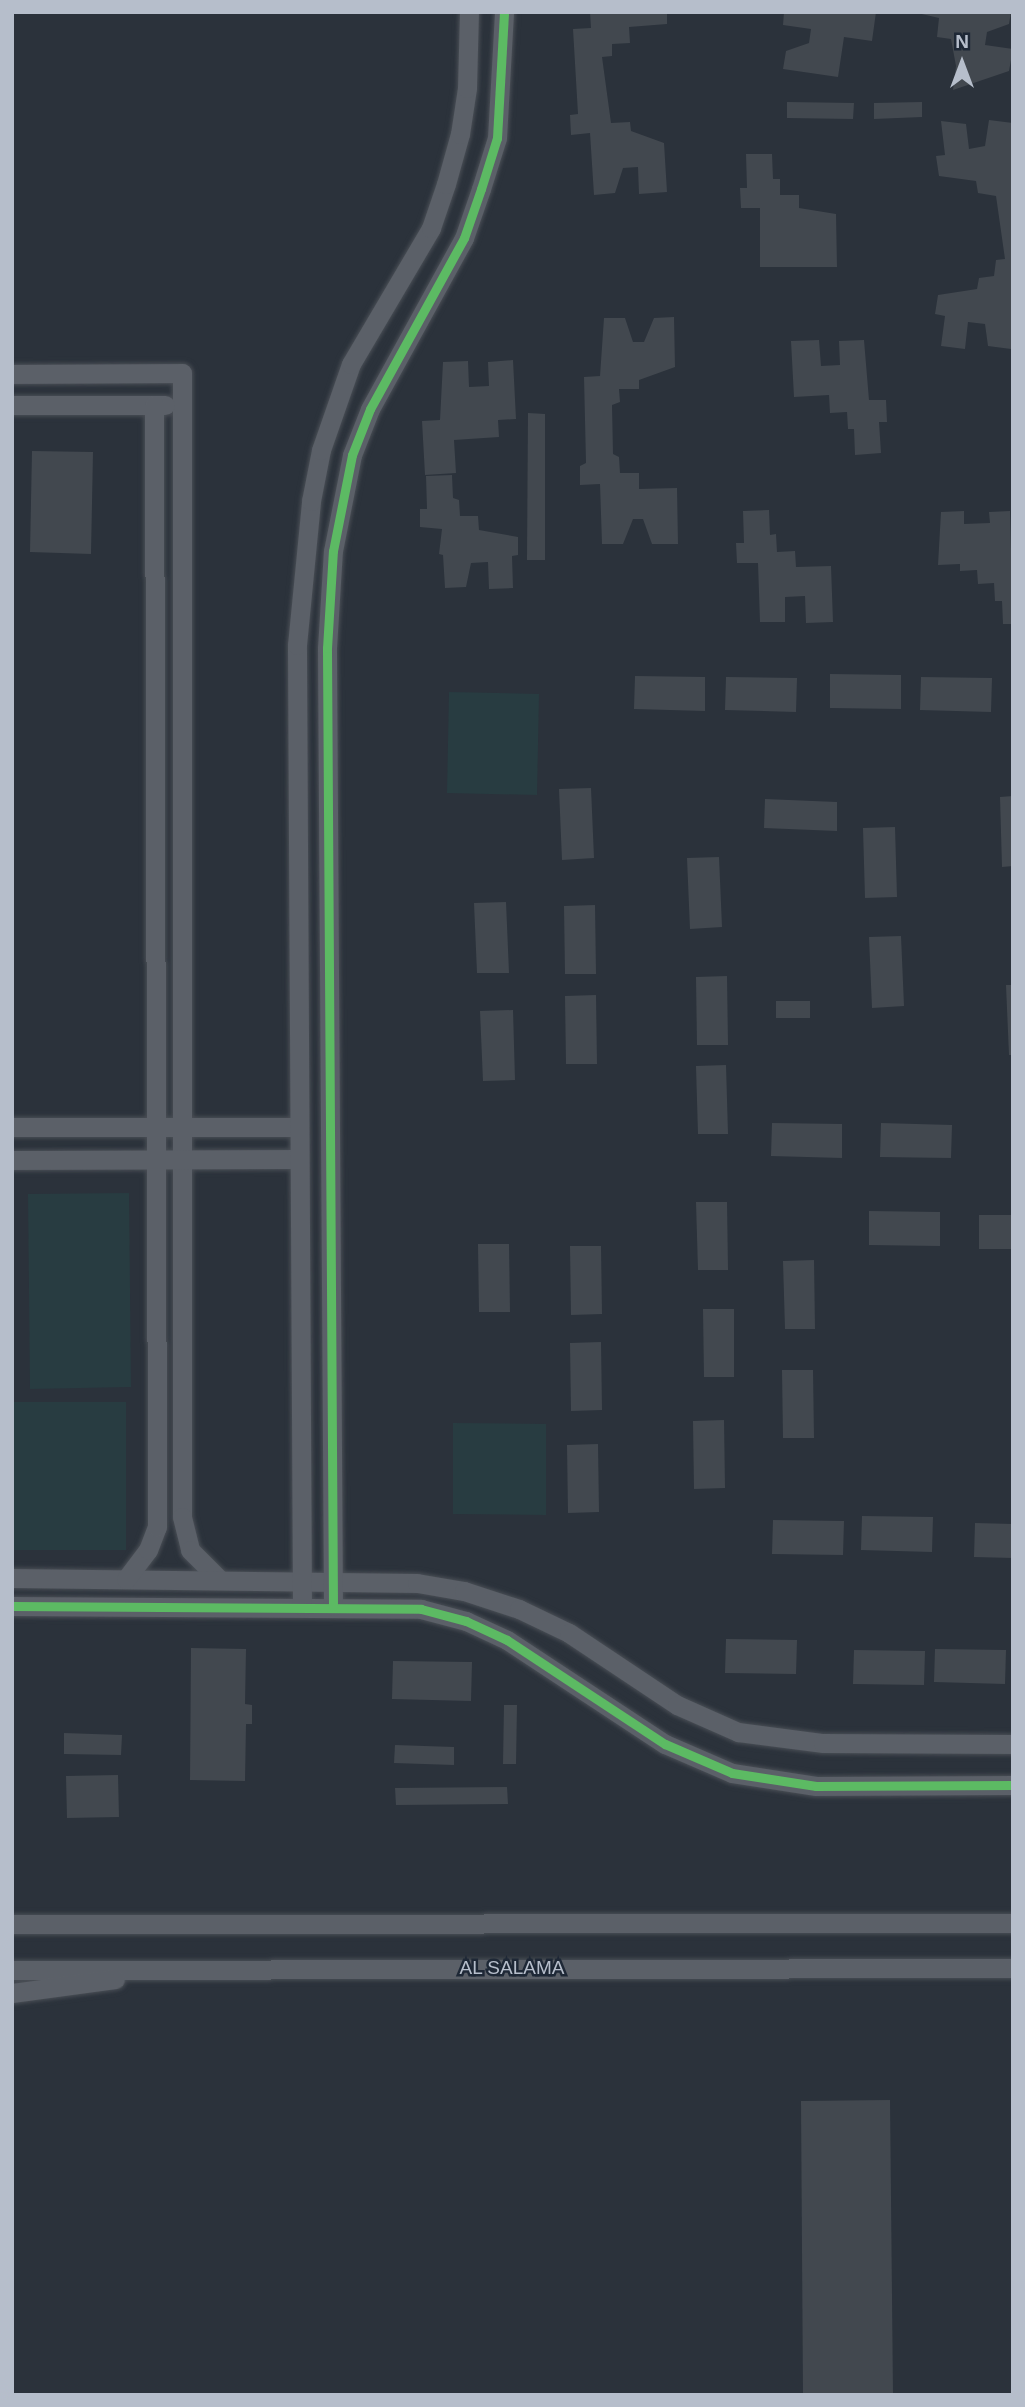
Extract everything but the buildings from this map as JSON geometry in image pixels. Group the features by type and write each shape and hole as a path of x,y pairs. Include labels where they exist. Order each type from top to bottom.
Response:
{"street":[{"path":"302,1606 297,645 310,501 321,450 351,364 431,228 446,184 465,100 469,12"},
{"path":"333,1606 327,648 333,551 352,455 370,409 464,238 481,189 499,125 503,12"},
{"path":"12,374 181,373 181,1517 190,1550 219,1579"},
{"path":"12,405 182,405"},
{"path":"126,1579 148,1550 157,1527 155,405"},
{"path":"12,1127 299,1127"},
{"path":"12,1160 299,1159"},
{"path":"12,1578 332,1579 417,1583 464,1591 519,1609 569,1633 677,1705 738,1732 823,1744 1013,1744"},
{"path":"12,1606 333,1606 421,1609 466,1621 507,1640 665,1744 732,1773 816,1786 1013,1785"},
{"path":"12,1924 1013,1923"},
{"path":"12,1993 197,1968"},
{"name":"AL SALAMA","path":"12,1970 1013,1968"}],"green space":[{"path":"449,692 539,694 537,795 447,793"},
{"path":"129,1193 131,1387 30,1389 28,1194"},
{"path":"12,1402 126,1402 126,1550 12,1550"},
{"path":"453,1423 546,1424 546,1515 453,1514"}],"cycle path":[{"path":"333,1606 327,648 333,551 352,455 370,409 464,238 481,189 497,138 504,12"},
{"path":"12,1606 421,1609 466,1621 507,1640 665,1744 732,1773 816,1786 1013,1785"}]}
